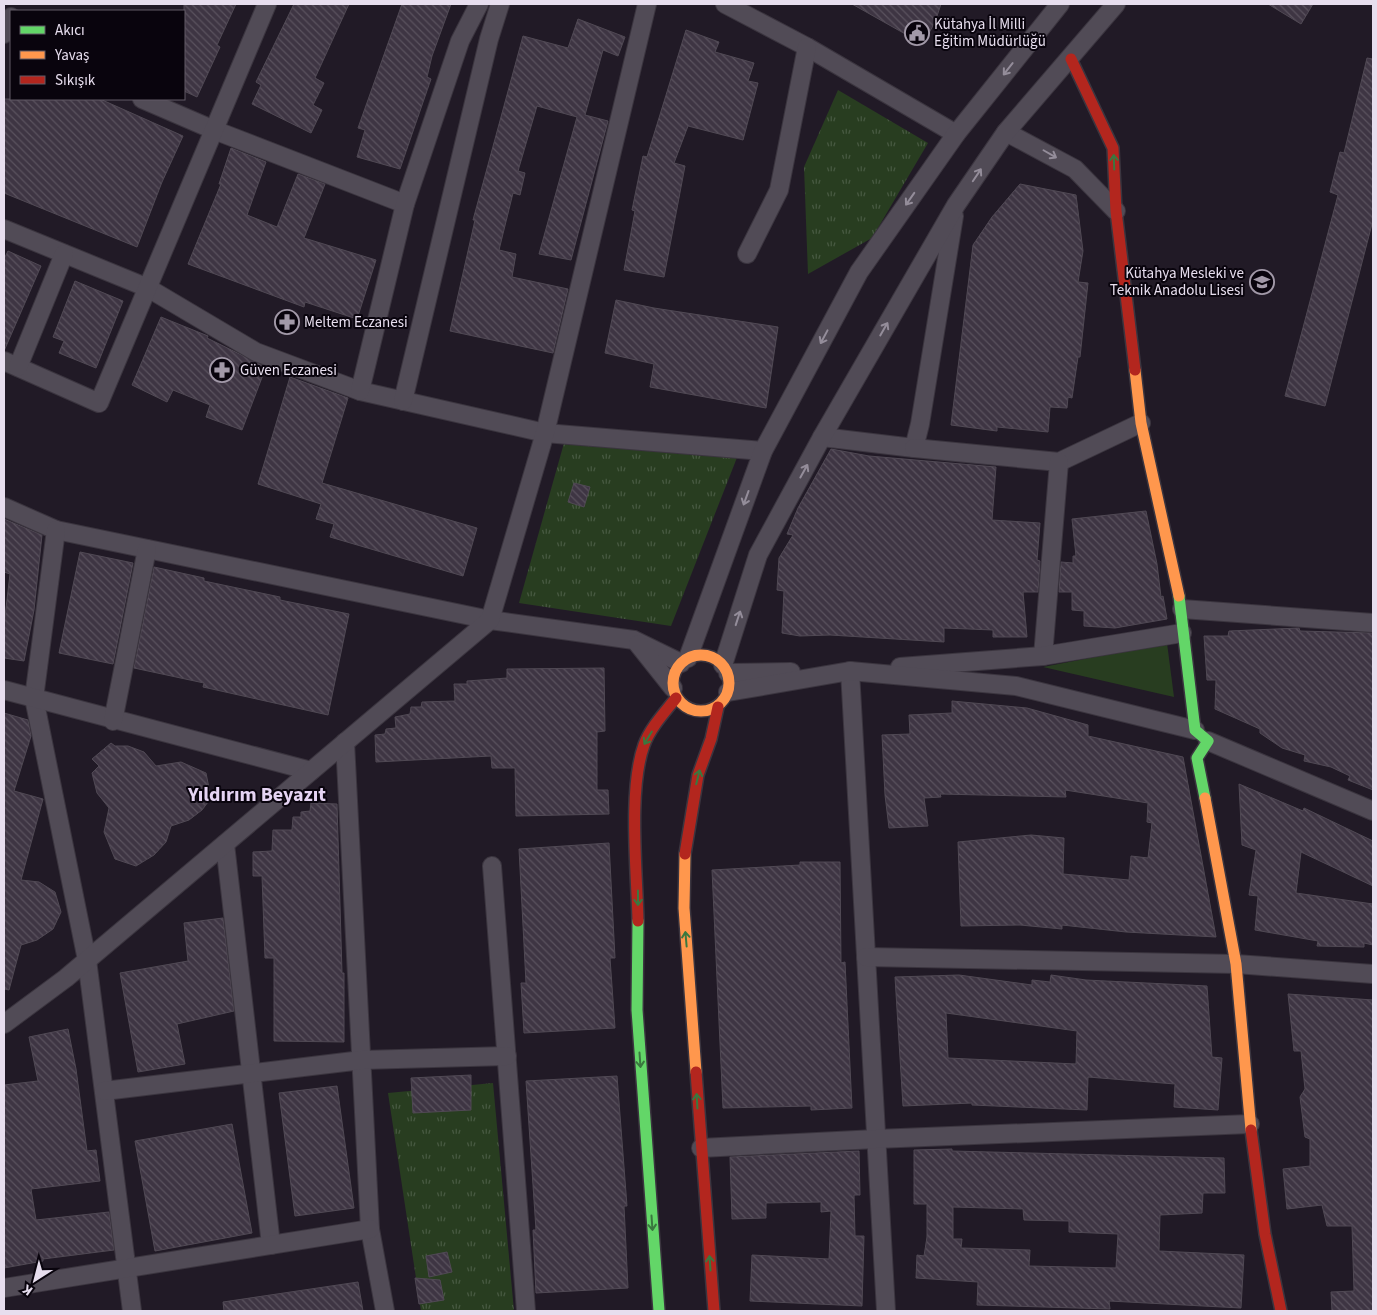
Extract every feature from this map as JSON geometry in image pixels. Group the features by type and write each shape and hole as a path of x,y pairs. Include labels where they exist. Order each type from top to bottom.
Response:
{"street":[{"path":"64,254 11,364 99,403 267,4"},
{"path":"360,391 405,204 460,40 479,4"},
{"path":"403,401 488,39 500,4"},
{"path":"4,1024 87,960 490,620 545,433 647,4"},
{"path":"726,4 807,47 956,134"},
{"path":"658,1311 637,1010 636,789 644,745 675,693 675,671 684,660 763,451 859,272 956,134 1060,4"},
{"path":"714,1311 684,908 685,856 698,775 711,739 718,707 728,692 726,669 758,555 822,437 956,205 1006,132 1116,4"},
{"path":"4,36 10,20"},
{"path":"747,254 779,190 807,47"},
{"path":"1071,58 1113,148 1116,211 1141,423 1182,610 1182,633 1201,736 1197,758 1236,964 1250,1124 1265,1234 1281,1311"},
{"path":"144,100 214,130 405,204"},
{"path":"1006,132 1075,168 1116,211"},
{"path":"914,448 920,424 956,205"},
{"path":"4,229 148,288 256,352 360,391 545,433 763,451"},
{"path":"822,437 1060,462 1141,423"},
{"path":"1042,656 1060,462"},
{"path":"4,507 56,530 490,620 634,640 684,660 707,655 726,669 850,671 1016,686 1201,736 1373,811"},
{"path":"56,530 34,698 87,960 132,1311"},
{"path":"113,721 147,549"},
{"path":"1182,610 1373,623"},
{"path":"728,692 850,671 1042,656 1182,633"},
{"path":"634,640 682,705 700,712 718,707"},
{"path":"850,671 886,1311"},
{"path":"4,690 113,721 311,772"},
{"path":"345,742 370,1230 385,1311"},
{"path":"225,844 271,1246"},
{"path":"492,866 526,1311"},
{"path":"866,957 1236,964 1373,974"},
{"path":"104,1091 362,1060 508,1056"},
{"path":"701,1148 876,1138 1250,1124"},
{"path":"4,1288 370,1230"}],"green space":[{"path":"838,90 928,143 872,238 808,274 804,167"},
{"path":"564,443 738,455 671,626 519,603"},
{"path":"1167,643 1174,697 1043,667"},
{"path":"493,1083 514,1311 421,1311 388,1093"}],"building":[{"path":"184,4 236,4 217,45 220,47 197,97 185,91"},
{"path":"294,4 349,4 315,78 324,83 313,105 322,110 311,133 252,104 261,85 256,82"},
{"path":"402,4 451,4 432,56 427,77 431,79 400,169 357,157 365,130 358,128"},
{"name":"Kütahya İl Milli Eğitim Müdürlüğü","path":"852,4 941,4 935,22 923,44"},
{"path":"1268,4 1313,4 1301,24"},
{"path":"578,19 625,37 618,56 603,50 585,115 608,121 571,260 539,254 577,117 537,106 518,171 525,173 520,195 513,193 499,250 516,254 512,277 568,289 553,353 450,331 475,220 473,220 523,36 568,48"},
{"path":"686,30 719,42 715,52 754,63 748,81 758,83 743,140 688,126 674,163 685,166 664,277 624,270 635,211 632,210 643,156 647,157"},
{"path":"1367,58 1373,59 1373,220 1325,406 1285,396 1338,195 1330,192 1340,152 1344,153"},
{"path":"4,99 102,100 183,136 162,182 137,247 4,193"},
{"path":"231,148 266,162 247,215 277,227 298,174 325,184 304,238 376,260 357,319 305,302 304,307 188,264 221,184 219,184"},
{"path":"1020,184 1076,195 1083,251 1078,282 1088,283 1080,357 1078,357 1072,398 1068,397 1067,408 1050,407 1048,432 997,427 997,431 951,425 973,245 992,217"},
{"path":"8,251 41,266 4,351 4,259"},
{"path":"75,281 123,301 96,368 59,353 64,341 53,337"},
{"path":"616,300 654,308 778,327 766,408 650,387 654,364 605,353"},
{"path":"161,317 208,336 207,338 266,367 242,430 206,417 210,405 173,390 167,402 132,385"},
{"path":"290,377 348,398 322,483 477,528 463,576 330,537 334,524 316,519 321,504 258,484"},
{"path":"831,449 869,456 996,467 992,520 1040,523 1037,560 1040,561 1038,592 1023,592 1027,637 993,637 993,630 944,628 944,642 830,635 800,636 782,633 784,591 777,590 779,558 793,535 787,534 798,508"},
{"path":"574,483 590,487 584,507 568,502"},
{"path":"1146,511 1157,564 1161,597 1163,596 1167,619 1115,628 1084,626 1084,611 1072,610 1072,592 1059,592 1061,562 1073,563 1073,556 1076,556 1072,519"},
{"path":"4,519 42,535 34,610 24,661 4,658 4,625 10,574 4,572"},
{"path":"80,552 133,563 113,664 59,653"},
{"path":"154,567 204,578 204,581 280,597 280,600 349,614 328,715 203,687 204,683 134,668"},
{"path":"1299,628 1300,631 1373,633 1373,790 1348,780 1350,776 1331,767 1304,761 1305,755 1282,748 1260,733 1260,729 1215,709 1216,680 1207,680 1204,636 1228,636 1229,631"},
{"path":"604,668 605,731 597,732 597,790 608,790 609,814 516,816 515,768 492,768 491,756 376,762 375,735 385,734 386,729 396,728 395,717 410,714 411,707 421,707 422,702 455,701 454,684 467,684 467,681 507,678 507,669"},
{"path":"952,701 1027,708 1088,725 1088,736 1183,757 1216,937 1126,932 1062,925 1062,929 1020,925 961,926 958,842 1031,835 1064,838 1063,874 1129,880 1131,856 1148,858 1152,823 1147,822 1148,803 1065,790 1066,797 940,794 941,797 924,798 928,826 889,828 885,795 882,735 910,734 909,715 952,713"},
{"path":"4,713 28,720 31,736 14,791 43,799 21,880 39,882 55,892 61,912 53,929 37,940 21,945 9,990 4,989"},
{"path":"111,743 115,746 128,746 144,752 156,766 181,762 206,773 211,798 202,810 189,820 171,826 166,842 154,855 136,866 115,859 104,832 109,808 97,793 92,773 99,766 92,759"},
{"path":"1239,784 1303,811 1304,808 1373,841 1373,886 1301,852 1296,893 1373,904 1373,945 1364,943 1364,947 1317,946 1318,941 1255,930 1258,896 1249,895 1256,850 1242,845"},
{"path":"311,803 337,804 342,973 344,973 344,1042 274,1041 274,958 265,958 262,876 253,876 253,852 272,851 273,830 292,830 293,817 301,817 301,812 310,811"},
{"path":"609,843 615,958 610,958 615,1028 524,1033 521,983 526,983 519,849"},
{"path":"800,862 840,862 841,963 845,962 852,1108 811,1110 811,1106 723,1108 712,870 800,865"},
{"path":"223,918 234,1011 177,1024 185,1064 138,1072 120,973 188,961 184,923"},
{"path":"959,975 1032,985 1032,980 1050,982 1051,975 1086,980 1207,986 1212,1057 1222,1058 1218,1110 1174,1107 1175,1084 1088,1077 1087,1110 972,1105 972,1103 903,1106 895,977","holes":["946,1013 1077,1031 1076,1064 948,1058"]},
{"path":"1288,994 1373,1000 1373,1311 1332,1311 1331,1292 1354,1291 1352,1226 1327,1226 1322,1205 1287,1209 1283,1169 1310,1166 1310,1139 1305,1137 1300,1097 1305,1089 1301,1051 1294,1051"},
{"path":"68,1029 76,1069 87,1151 96,1150 100,1181 31,1189 36,1220 109,1212 114,1250 43,1259 43,1261 4,1268 4,1085 38,1081 29,1037"},
{"path":"471,1075 471,1110 413,1113 411,1078"},
{"path":"617,1076 627,1206 624,1206 628,1288 536,1293 533,1230 536,1230 526,1081"},
{"path":"337,1086 354,1208 295,1216 279,1093"},
{"path":"232,1124 252,1233 155,1251 135,1141"},
{"path":"952,1149 952,1151 1224,1158 1225,1193 1203,1193 1202,1213 1160,1215 1159,1251 1244,1255 1241,1308 1109,1301 1110,1309 977,1305 978,1282 916,1278 917,1255 924,1256 927,1237 927,1204 914,1204 914,1150","holes":["953,1207 1023,1209 1024,1220 1069,1221 1069,1232 1118,1234 1116,1268 1029,1266 1030,1250 961,1248 962,1239 953,1239"]},
{"path":"859,1151 860,1195 854,1195 855,1236 864,1236 862,1306 750,1301 752,1255 829,1259 831,1211 821,1212 821,1202 766,1203 766,1218 732,1219 730,1157"},
{"path":"447,1252 452,1272 429,1277 426,1256"},
{"path":"415,1278 440,1280 444,1300 419,1304"},
{"path":"358,1282 363,1311 224,1311 223,1302"}],"traffic: fast":[{"path":"1179,596 1195,730 1208,741 1197,758 1205,798"},
{"path":"638,921 637,1010 659,1311"}],"traffic: slow":[{"path":"1135,370 1141,423 1179,596"},
{"path":"695,655 707,655 717,659 725,667 729,683 725,699 717,707 707,711 695,711 685,707 677,699 673,689 673,677 677,667 685,659 695,655"},
{"path":"1205,798 1236,964 1251,1130"},
{"path":"685,854 684,908 696,1072"}],"traffic: jam":[{"path":"1071,59 1113,148 1116,211 1135,370"},
{"path":"638,921 635,807 639,763 650,732 676,698"},
{"path":"685,854 698,775 711,739 718,707"},
{"path":"696,1072 714,1311"},
{"path":"1251,1130 1265,1234 1281,1311"}],"place":[{"name":"Kütahya İl Milli Eğitim Müdürlüğü","path":"917,33"},
{"name":"Kütahya Mesleki ve Teknik Anadolu Lisesi","path":"1262,282"},
{"name":"Meltem Eczanesi","path":"287,322"},
{"name":"Güven Eczanesi","path":"222,370"}],"district":[{"name":"Yıldırım Beyazıt","path":"257,794"}]}
